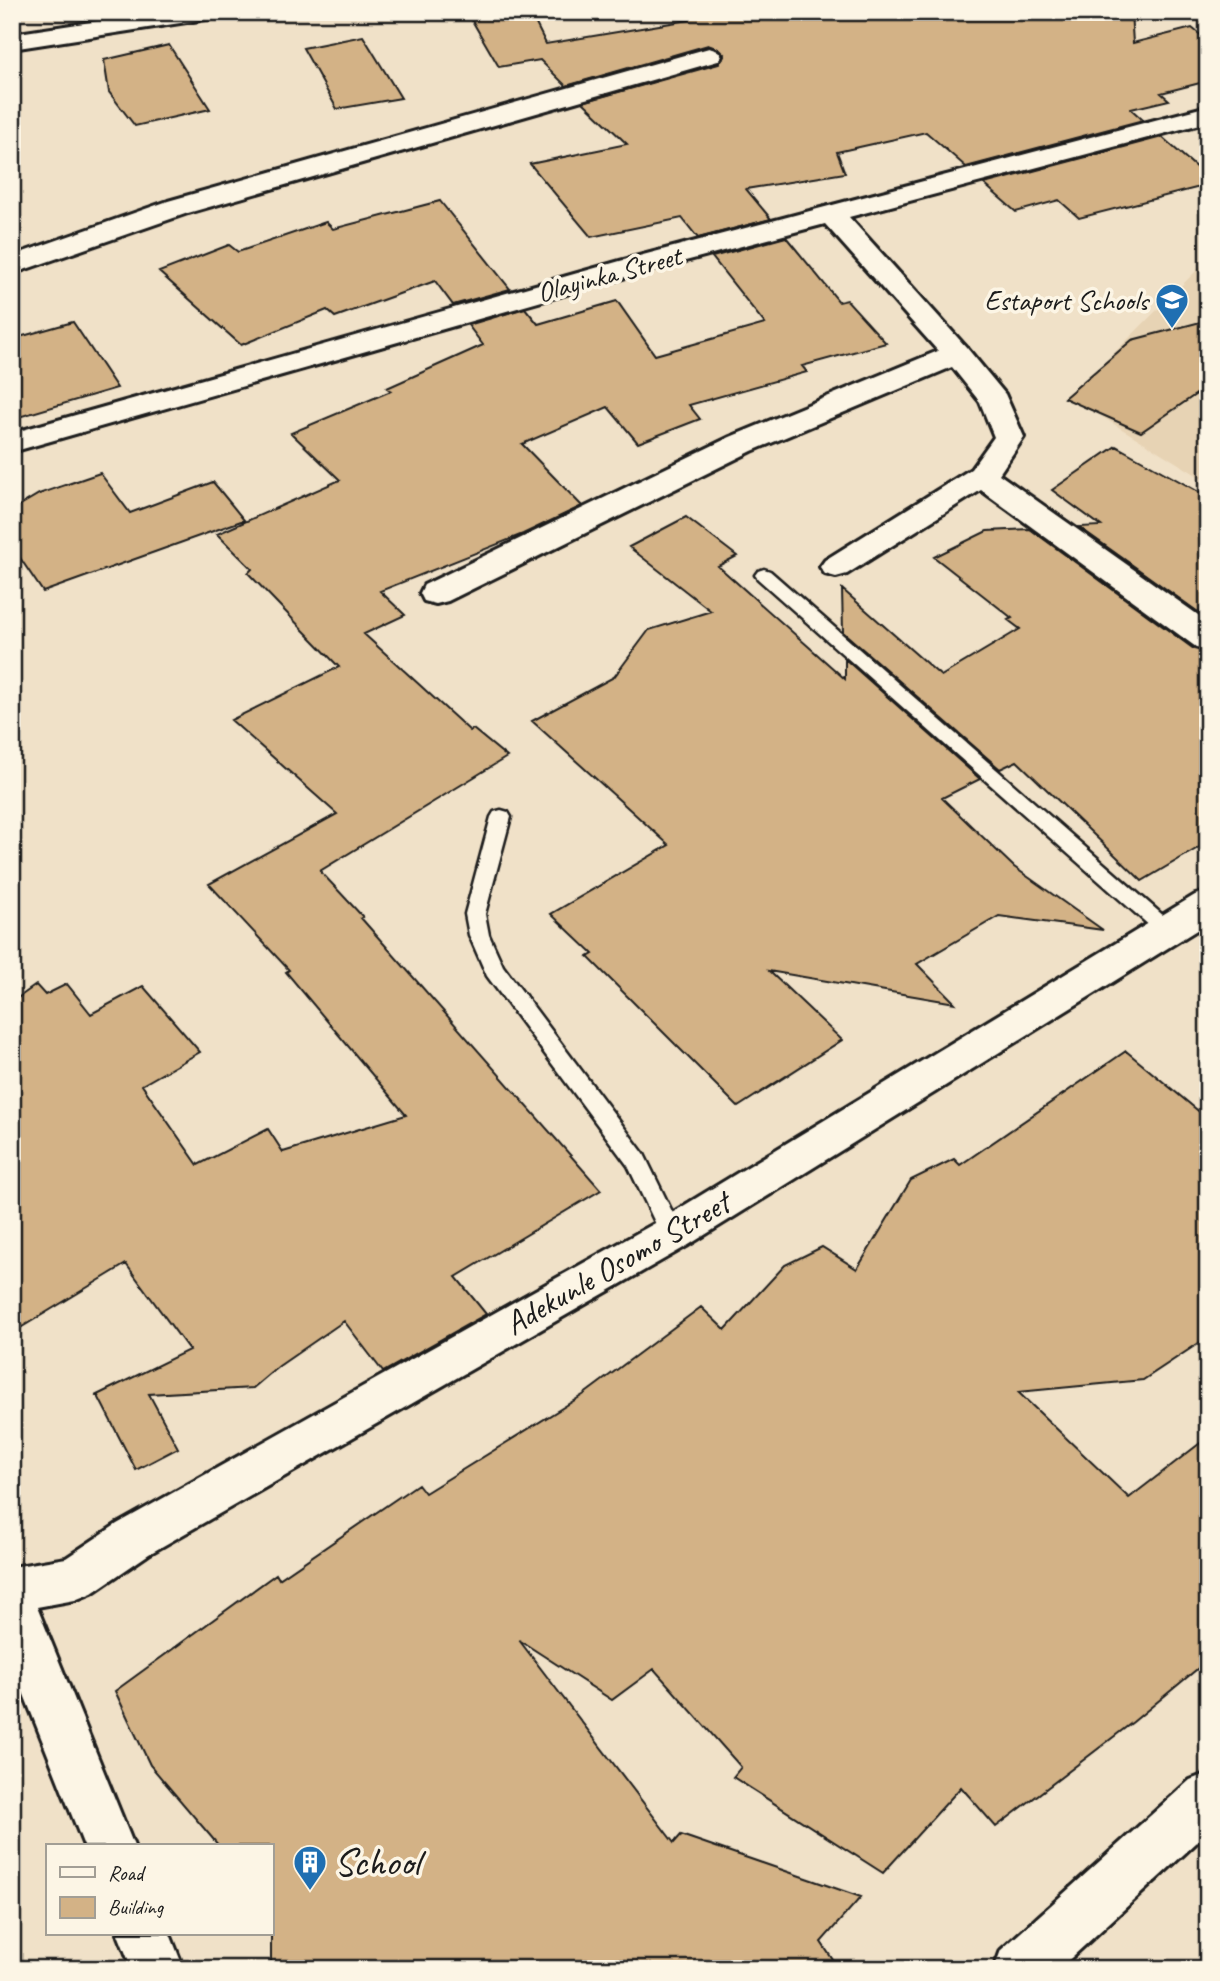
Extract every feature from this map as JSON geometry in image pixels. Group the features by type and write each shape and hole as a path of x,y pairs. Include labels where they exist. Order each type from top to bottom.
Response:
{"street":[{"path":"12,42 206,12"},
{"path":"12,266 178,207 709,56"},
{"name":"Olayinka Street","path":"12,443 617,270 1208,114"},
{"path":"831,214 957,354 993,400 1009,436 982,476 836,567"},
{"path":"436,593 741,444 957,354"},
{"path":"982,476 1208,639"},
{"name":"Adekunle Osomo Street","path":"12,1589 75,1578 133,1539 672,1234 1208,905"},
{"path":"12,1603 108,1844"},
{"path":"1020,1969 1208,1798"},
{"path":"145,1936 158,1969"}],"lane":[{"path":"764,575 1167,929"},
{"path":"501,817 475,914 479,935 494,970 636,1160 672,1234"}],"shaded area":[{"name":"Estaport Schools","path":"1208,259 1208,482 1070,397"}],"building":[{"path":"530,12 546,44 689,20 683,12 1131,12 1133,43 1192,28 1208,41 1208,81 1161,93 1169,100 1131,109 1143,120 966,167 926,132 837,152 845,173 746,189 771,219 698,238 682,218 591,237 530,164 627,144 583,102 719,64 724,54 708,45 566,86 540,60 499,67 470,17"},
{"path":"363,36 401,98 337,109 303,48"},
{"path":"169,45 210,109 135,126 109,92 104,60"},
{"path":"1162,137 1208,178 1208,185 1079,218 1059,200 1016,212 984,184"},
{"path":"440,201 510,289 453,305 435,281 335,317 327,310 241,345 159,272 229,245 238,252 326,222 333,229"},
{"path":"786,237 839,302 847,300 886,343 802,366 807,372 689,405 700,419 638,443 608,407 522,444 582,506 523,534 380,591 405,615 364,634 470,731 473,729 507,757 320,871 601,1190 456,1277 486,1314 383,1372 344,1321 279,1366 253,1388 149,1394 178,1448 136,1470 98,1396 95,1396 189,1350 126,1264 12,1333 12,1002 36,985 45,995 67,984 91,1014 143,986 200,1052 142,1085 198,1165 268,1129 283,1152 406,1115 286,972 289,970 209,884 337,814 231,720 339,667 248,573 252,569 217,534 340,480 291,433 391,391 387,388 483,345 468,325 525,308 538,324 617,301 655,355 765,324 712,257"},
{"path":"1208,320 1208,386 1141,432 1064,398 1132,340"},
{"path":"73,322 117,388 12,419 12,339"},
{"path":"1116,446 1208,497 1208,619 1079,527 1101,526 1052,490"},
{"path":"100,473 130,513 213,482 244,520 43,592 12,546 12,510 39,494"},
{"path":"686,517 737,556 718,566 845,679 845,659 980,779 942,798 1014,867 1103,930 999,916 917,964 955,1003 769,971 842,1040 738,1107 588,957 593,954 551,914 669,845 532,721 614,677 649,630 711,611 629,547"},
{"path":"1030,529 1194,649 1208,652 1208,842 1142,881 1017,761 1000,769 843,632 842,589 941,676 1020,629 1008,620 1012,618 934,557 987,531"},
{"path":"1126,1051 1208,1119 1208,1337 1143,1380 1018,1392 1129,1498 1208,1437 1208,1660 1133,1722 996,1827 961,1787 883,1873 733,1777 741,1767 654,1669 612,1700 519,1640 674,1843 681,1835 861,1897 821,1942 839,1969 271,1969 273,1844 217,1844 150,1765 115,1691 276,1574 279,1579 418,1484 425,1493 583,1395 701,1307 725,1330 785,1265 822,1247 857,1269 911,1180 954,1159 960,1165"}],"place":[{"name":"Estaport Schools","path":"1172,330"},
{"name":"School","path":"310,1892"}]}
